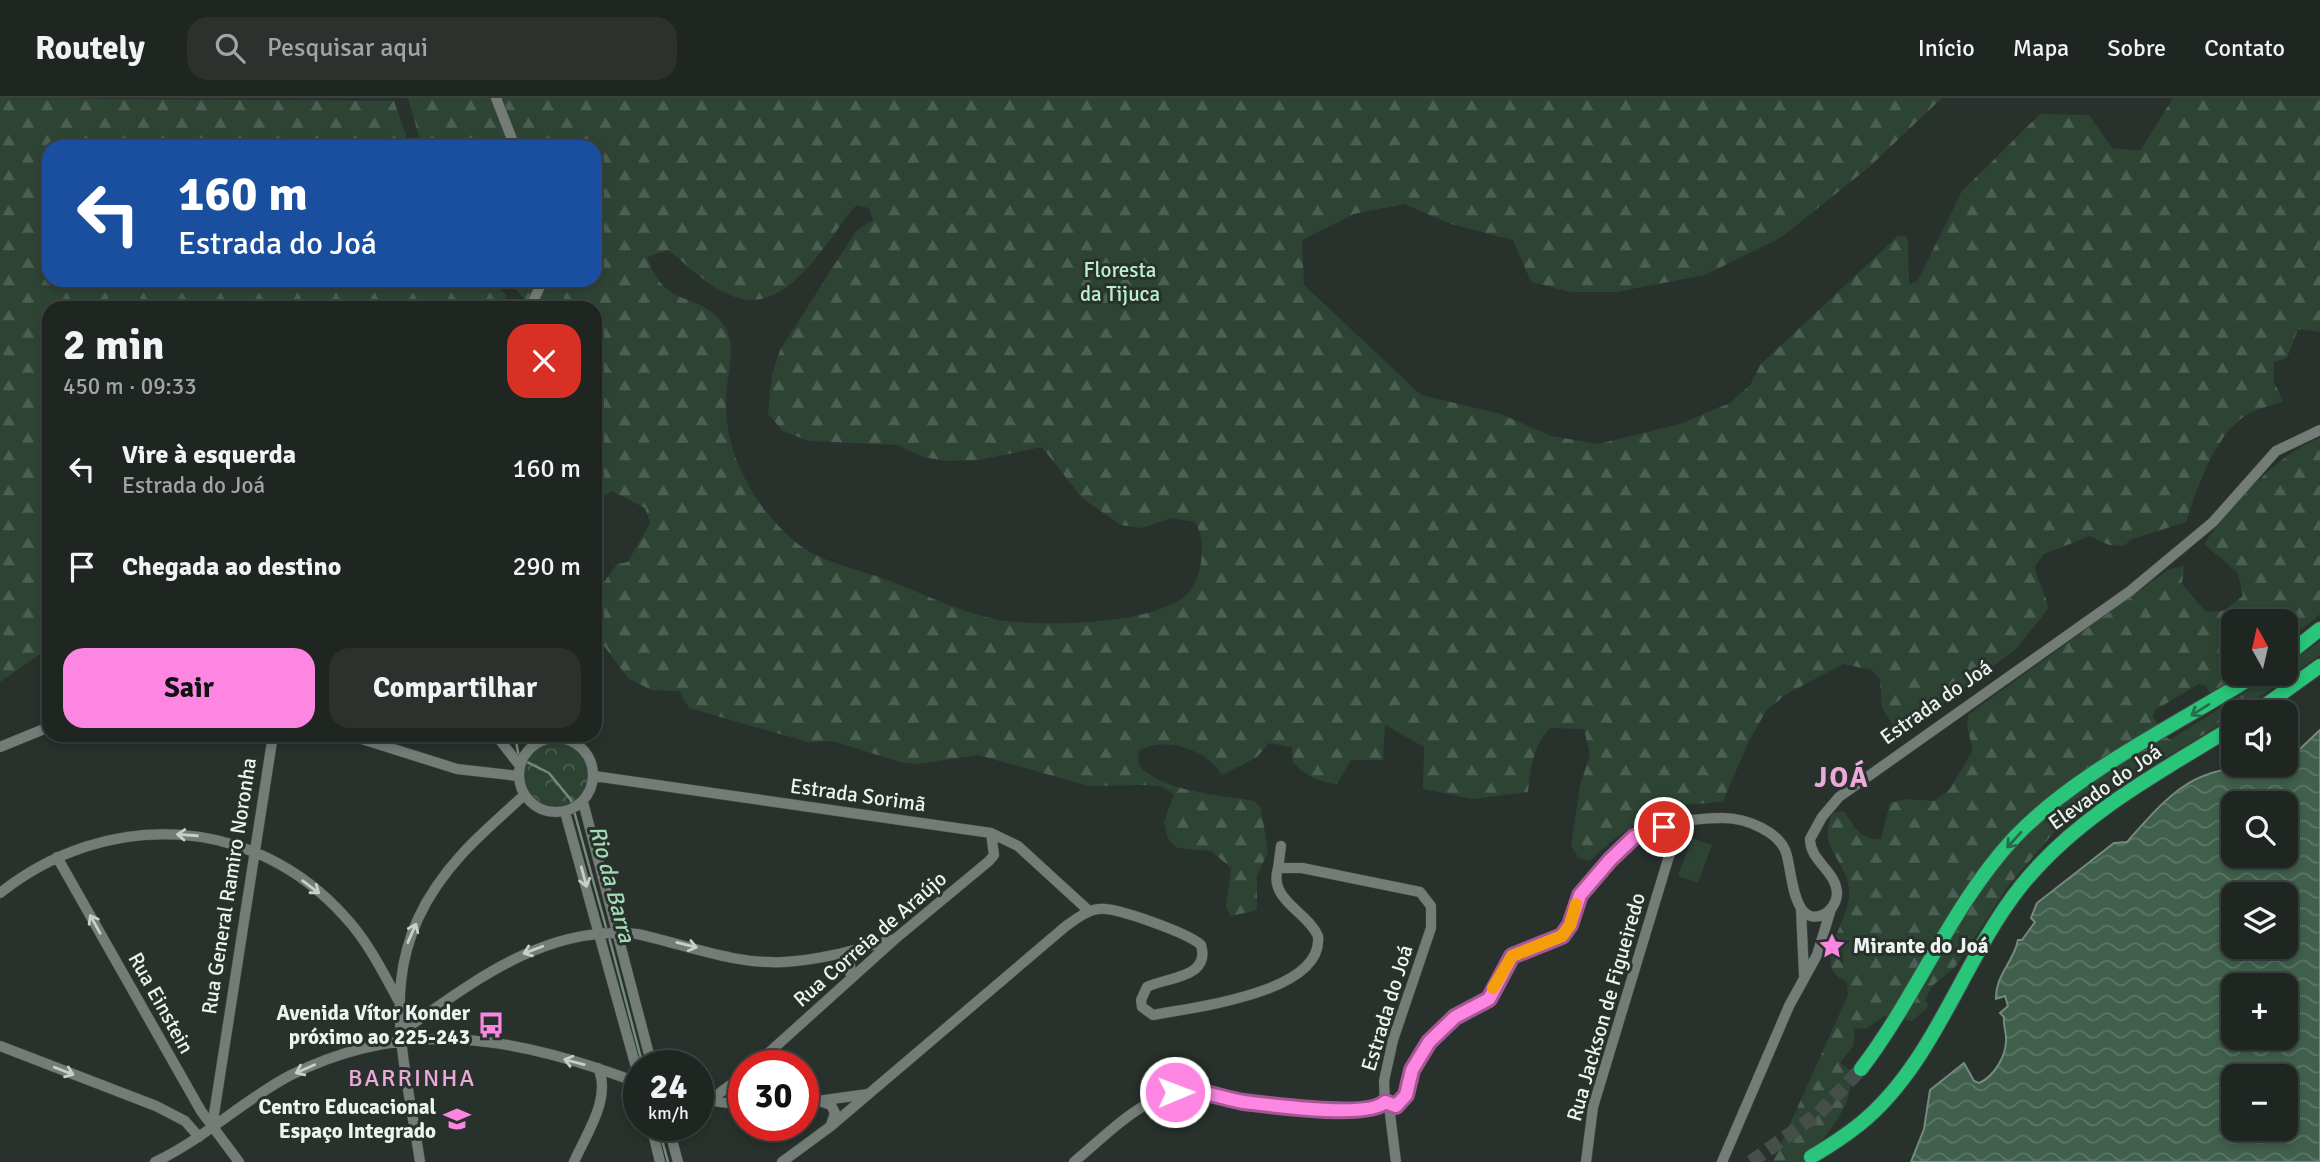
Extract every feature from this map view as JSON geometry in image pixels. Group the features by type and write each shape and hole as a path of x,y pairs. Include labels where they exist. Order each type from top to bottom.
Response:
{"highway":[{"path":"2298,646 2320,629"},
{"path":"2273,700 2320,666"},
{"path":"1861,1069 1882,1042 1964,904 2013,839 2038,814 2085,779 2237,686"},
{"name":"Elevado do Joá","path":"1813,1157 1862,1123 1890,1093 1921,1052 2004,909 2050,852 2092,816 2221,735"}],"street":[{"path":"496,98 512,140"},
{"name":"Estrada do Joá","path":"1831,909 1837,898 1836,884 1814,856 1810,839 1839,797 2130,591 2213,522 2276,451 2320,430"},
{"path":"0,747 42,730"},
{"name":"Rua General Ramiro Noronha","path":"212,1127 272,742"},
{"path":"371,742 457,769 521,766"},
{"path":"502,742 521,766 524,795 537,808 566,812 582,803"},
{"path":"521,766 531,747 541,742"},
{"path":"569,742 586,752 594,776 582,803 633,1050"},
{"name":"Estrada Sorimã","path":"594,776 991,833 1018,846 1089,911"},
{"path":"419,1162 398,1000 402,961 408,938 435,890 460,855 524,795"},
{"path":"566,812 647,1050"},
{"name":"Estrada do Joá","path":"1278,868 1301,868 1414,890 1429,900 1432,911 1431,928 1393,1040 1384,1081 1387,1104 1402,1102 1412,1070 1429,1042 1455,1017 1489,999 1512,956 1562,936 1570,925 1580,895 1634,837 1679,823 1733,819 1767,831 1787,854 1801,909"},
{"name":"Rua Jackson de Figueiredo","path":"1587,1162 1593,1107 1679,823"},
{"name":"Rua Correia de Araújo","path":"772,1050 895,939 989,862 993,855 991,833"},
{"path":"0,893 18,878 57,857 95,842 146,834 206,836 253,851 293,873 347,919 372,953 398,1000"},
{"path":"782,1162 831,1126 1066,926 1089,911 1102,908 1115,911 1179,932 1201,945 1202,961 1196,970 1147,987 1141,1000 1145,1012 1153,1015 1222,1001 1289,979 1304,971 1315,958 1318,936 1282,897 1276,886 1281,846"},
{"name":"Rua Einstein","path":"57,857 212,1127 239,1162"},
{"path":"1801,909 1815,918 1831,909"},
{"path":"1801,909 1804,976"},
{"path":"1722,1162 1804,976 1817,955 1831,909"},
{"path":"155,1162 199,1137 289,1076 316,1064 401,1036 508,960 542,946 609,933 764,962 806,960 895,939"},
{"path":"842,953 850,963 851,979"},
{"path":"401,1036 460,1038 512,1045 623,1076"},
{"path":"0,1046 156,1106 185,1121 199,1137"},
{"path":"574,1162 601,1100 604,1087 598,1068"},
{"path":"1074,1162 1136,1112 1175,1092 1194,1089 1241,1101 1359,1110 1387,1104 1396,1162"},
{"path":"819,1102 869,1094"},
{"path":"822,1102 831,1105 835,1112 831,1126"},
{"path":"655,1141 660,1162"},
{"path":"672,1141 678,1162"}],"green space":[{"path":"0,98 394,101 407,140 42,140 42,287 498,287 506,296 506,301 42,301 42,653 0,682"},
{"name":"Floresta da Tijuca","path":"408,98 1942,98 1868,168 1780,238 1705,275 1616,292 1570,292 1531,282 1513,240 1451,224 1404,204 1354,214 1302,240 1304,285 1421,395 1501,414 1551,436 1598,444 1680,424 1730,403 1750,385 1761,364 1898,236 1906,236 1908,242 1909,285 1918,280 1962,191 2040,114 2089,115 2112,148 2140,151 2173,98 2320,98 2320,332 2298,329 2287,358 2274,362 2274,382 2283,401 2248,414 2226,434 2209,463 2186,522 2132,539 2123,546 2109,545 2090,536 2044,554 2035,566 2048,608 2044,614 2015,650 1911,727 1894,727 1882,708 1880,680 1872,670 1843,664 1785,695 1766,711 1749,741 1723,801 1684,805 1657,814 1622,834 1590,861 1579,858 1571,846 1580,785 1590,755 1584,729 1550,728 1536,750 1528,792 1473,799 1423,789 1424,747 1385,725 1383,760 1351,760 1337,784 1318,780 1298,768 1293,763 1292,747 1269,743 1257,757 1222,775 1206,758 1184,747 1160,745 1138,751 1139,766 1164,782 1193,791 1254,801 1261,808 1268,852 1257,876 1257,910 1231,916 1226,907 1231,868 1211,851 1178,848 1168,839 1164,822 1174,794 1162,787 1089,786 978,755 917,764 900,762 833,741 808,742 689,708 679,691 651,690 628,678 602,643 602,594 604,582 617,564 628,562 650,523 645,508 612,491 602,498 602,301 525,300 513,287 602,287 602,140 420,140","holes":["856,205 869,208 873,220 856,231 780,350 772,375 768,414 783,431 809,441 898,445 923,457 947,461 979,460 1042,447 1082,498 1121,525 1142,528 1171,518 1195,522 1202,541 1201,562 1196,580 1186,595 1171,605 1126,618 1073,623 1006,621 960,609 885,579 837,564 802,547 778,526 743,475 729,436 726,396 731,349 727,332 714,314 663,285 654,274 647,257 668,250 706,281 730,295 750,300 769,297 787,287 803,272"]},
{"path":"2320,438 2320,614 2298,632 2298,609 2226,609 2243,596 2238,573 2204,544 2256,483 2304,445"},
{"path":"2184,566 2182,584 2206,612 2221,611 2221,686 2210,693 2206,686 2199,684 2155,710 2153,717 2168,739 2221,707 2221,724 2069,815 2008,886 1956,966 1932,986 1925,1000 1929,1006 1912,1021 1884,1016 1866,1029 1854,1028 1854,1045 1840,1063 1851,1071 1849,1095 1839,1116 1810,1156 1809,1162 1773,1162 1848,995 1847,982 1836,975 1831,967 1833,945 1849,898 1845,874 1828,837 1828,826 1833,813 1845,811 1854,827 1863,835 1881,839 1890,803 1906,799 1934,801 1950,789 1973,750 1967,727 1968,715 2169,569"},
{"path":"2320,641 2320,655 2298,670 2298,657"},
{"path":"2254,686 2275,686 2255,700 2233,700"},
{"path":"556,742 569,745 579,752 586,762 589,775 586,788 579,798 569,805 556,808 543,805 533,798 526,788 523,775 526,762 533,752 543,745"},
{"path":"1692,838 1712,845 1698,883 1678,876"}],"water":[{"path":"2320,730 2320,1162 1911,1162 1924,1129 1930,1090 1964,1063 1974,1081 1979,1083 1990,1076 2002,1058 2006,1038 2004,1017 2000,1013 2008,1006 2005,996 1996,999 1996,990 2018,940 2022,940 2035,922 2031,918 2037,903 2114,843 2127,842 2163,803 2194,780 2221,771 2221,777 2298,777 2298,749"}],"waterway":[{"name":"Rio da Barra","path":"516,742 519,758 549,773 571,800 607,931"},
{"name":"Rio da Barra","path":"609,937 639,1050"},
{"name":"Rio da Barra","path":"662,1141 668,1162"}],"tunnel":[{"path":"1751,1162 1819,1113 1861,1069"}],"slow traffic":[{"path":"1493,988 1512,956 1562,936 1570,925 1576,904"}],"place":[{"name":"Mirante do Joá","path":"1832,946"},
{"name":"Avenida Vítor Konder próximo ao 225-243","path":"491,1025"},
{"name":"Centro Educacional Espaço Integrado","path":"457,1119"}],"district":[{"name":"JOÁ","path":"1842,778"},
{"name":"BARRINHA","path":"412,1078"}],"route":[{"path":"1175,1092 1194,1089 1210,1091 1241,1101 1277,1105 1359,1110 1380,1107 1385,1102 1389,1106 1396,1106 1406,1095 1408,1082 1419,1055 1439,1030 1455,1017 1489,999 1494,984 1512,956 1562,936 1570,925 1580,895 1634,837 1648,830 1664,827"}]}
